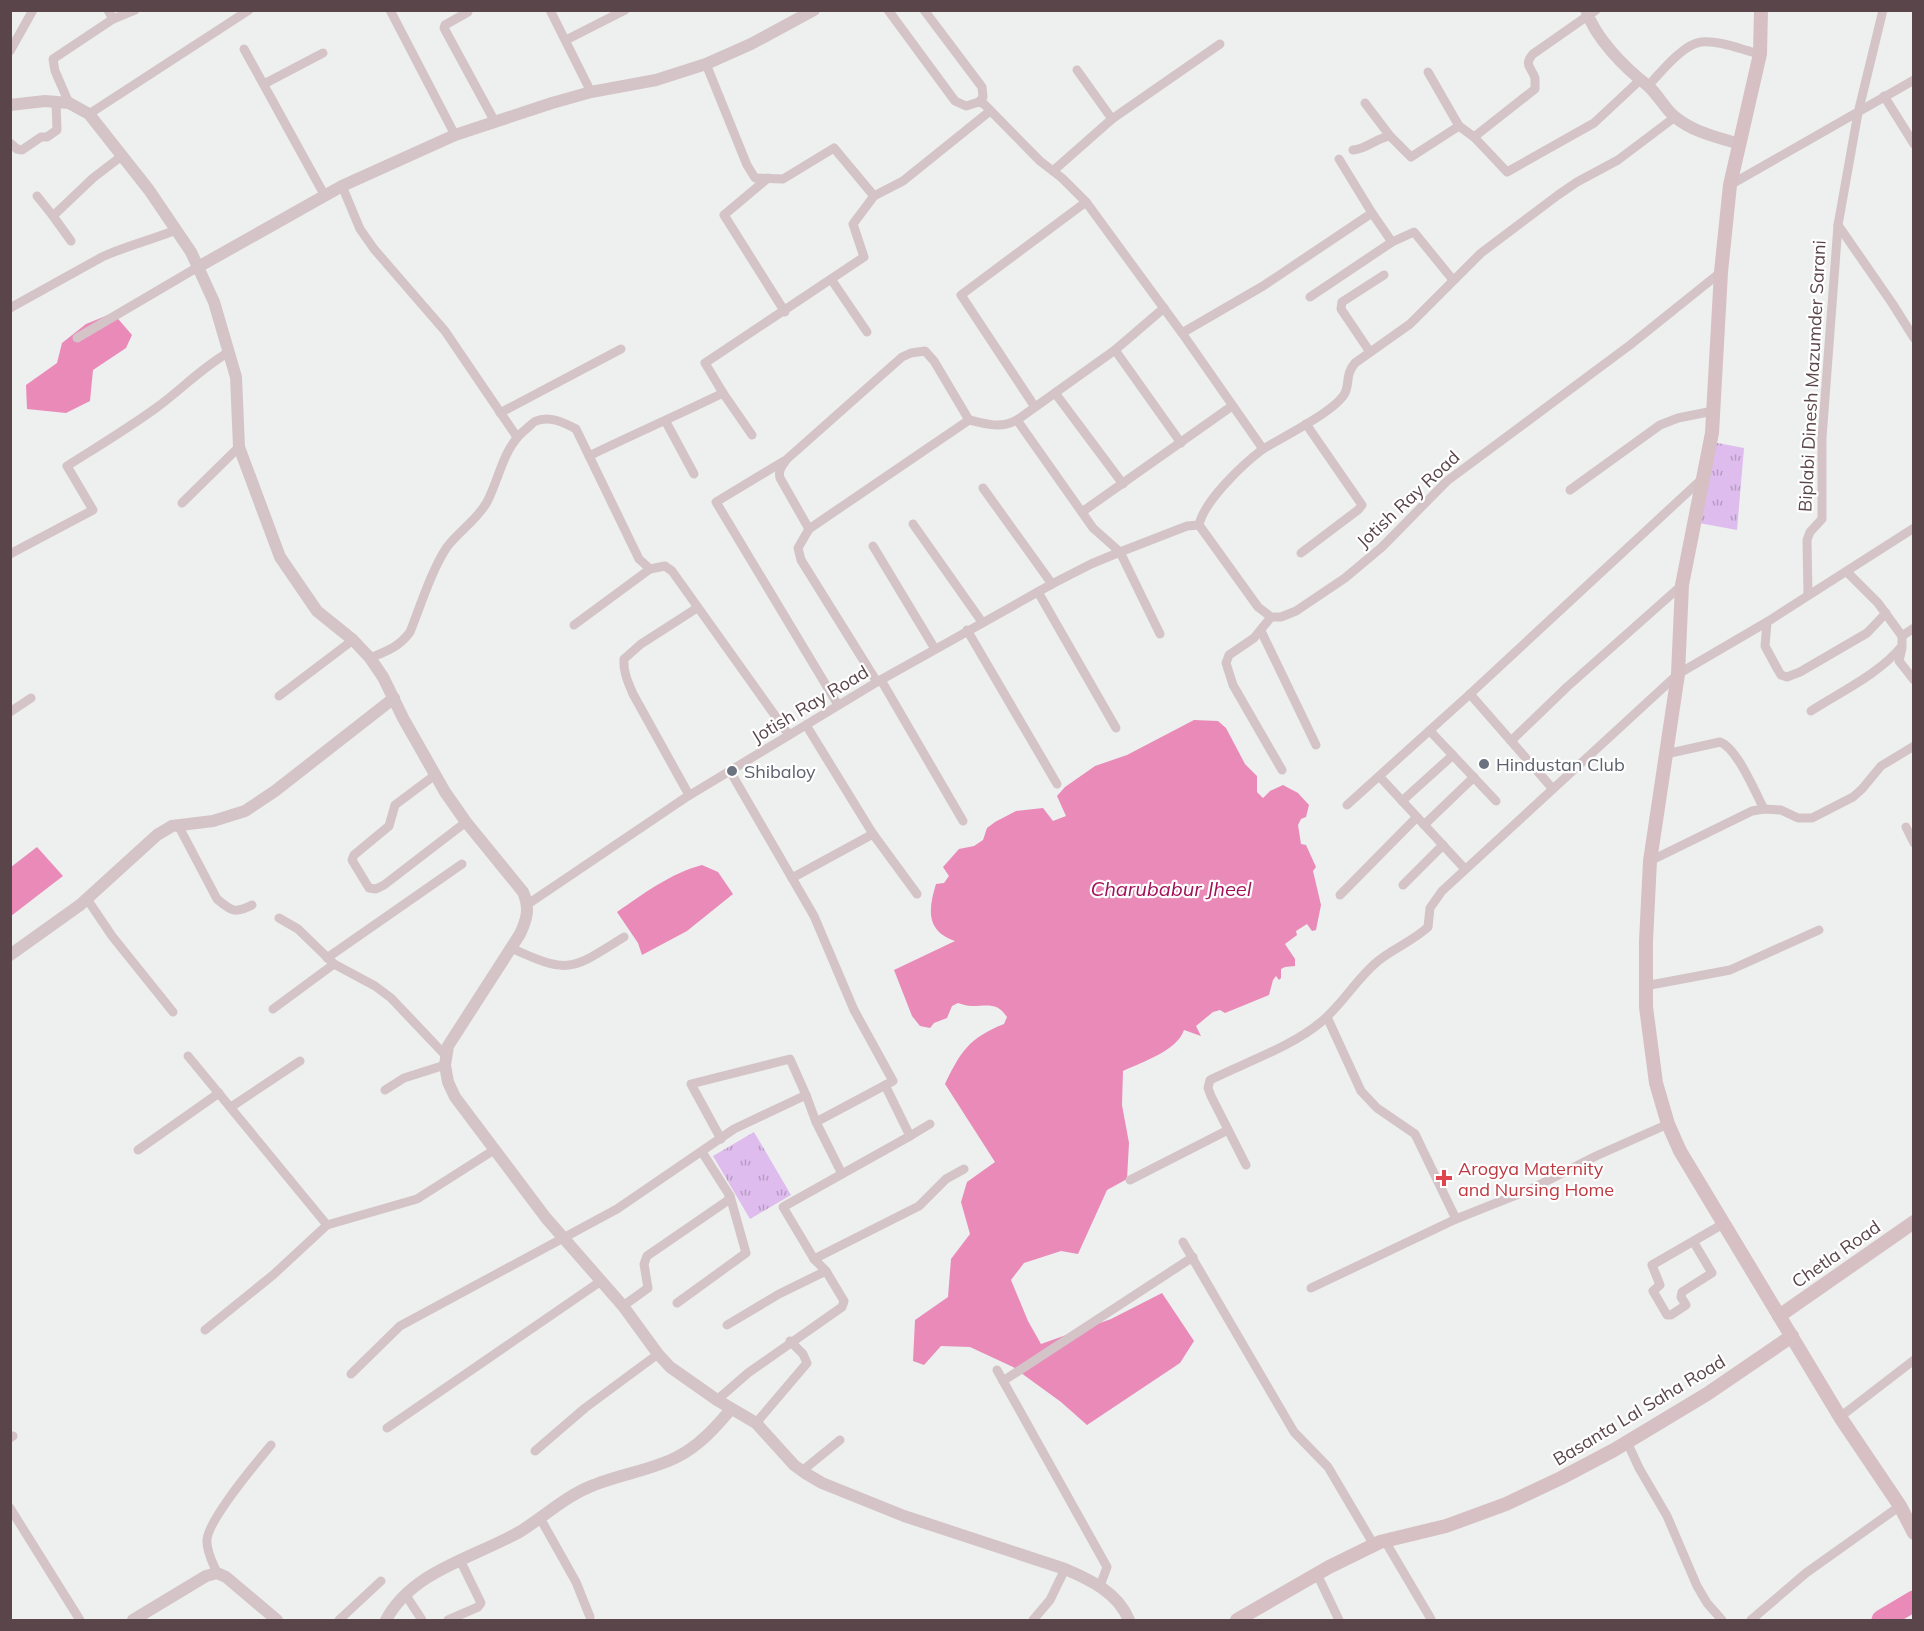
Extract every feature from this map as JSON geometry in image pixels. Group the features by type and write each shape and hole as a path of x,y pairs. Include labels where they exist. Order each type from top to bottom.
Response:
{"main road":[{"path":"1761,10 1760,54 1730,184 1721,273 1713,411 1705,477 1690,538 1682,585 1678,674 1650,861 1645,986 1656,1083 1668,1124 1680,1151 1840,1417 1900,1506 1914,1533"},
{"name":"Chetla Road","path":"1779,1316 1914,1222"},
{"name":"Basanta Lal Saha Road","path":"1237,1620 1317,1574 1380,1543 1446,1526 1506,1504 1569,1474 1707,1394 1792,1336"}],"street":[{"path":"10,51 33,10"},
{"path":"108,10 114,19"},
{"path":"69,103 55,71 53,59 114,19 135,10"},
{"path":"89,114 249,10"},
{"path":"390,10 455,135"},
{"path":"550,10 591,92"},
{"path":"566,40 625,10"},
{"path":"77,338 342,186 455,135 552,103 591,92 656,80 706,64 751,44 814,10"},
{"path":"888,10 955,101 966,106 979,102 983,97 982,87 924,10"},
{"name":"Biplabi Dinesh Mazumder Sarani","path":"1808,596 1807,540 1810,532 1822,519 1822,438 1838,225 1858,113 1883,10"},
{"path":"468,12 445,25 444,28 495,122"},
{"path":"1474,138 1534,89 1535,79 1528,66 1528,59 1590,12 1611,51 1675,117 1703,133 1739,144"},
{"path":"1428,72 1459,126 1507,172 1594,123 1685,48 1699,42 1714,42 1760,54"},
{"path":"1053,171 1112,119 1220,44"},
{"path":"244,49 325,196"},
{"path":"264,84 323,53"},
{"path":"706,64 755,178 783,179 834,148 874,196"},
{"path":"1077,70 1112,119"},
{"path":"1730,184 1914,80"},
{"path":"1884,96 1914,144"},
{"path":"10,105 45,101 69,103 89,114 123,155 176,230 198,267 214,302 236,377 239,447 280,557 317,611 353,640 370,658 435,775 466,822 523,892 528,904 526,919 520,934 448,1046 446,1061 448,1082 455,1097 494,1150 563,1239 623,1306 670,1367 717,1400 756,1423 802,1471 844,1493 904,1516 1065,1569 1100,1586 1115,1599 1129,1620"},
{"path":"10,143 16,149 22,150 41,137 47,137 57,130 56,102"},
{"path":"979,102 984,104 1086,202 1263,449"},
{"path":"1365,103 1390,136 1411,157 1459,126"},
{"path":"752,435 705,363 864,257 853,224 874,196 903,181 990,111"},
{"path":"1282,770 1233,685 1226,663 1229,655 1261,631 1270,617 1258,608 1199,525 1200,518 1242,465 1339,401 1345,393 1348,371 1355,363 1410,324 1481,253 1558,195 1618,160 1675,117"},
{"path":"1353,150 1362,149 1382,137 1390,136"},
{"path":"53,216 93,178 123,155"},
{"path":"1339,159 1392,242"},
{"path":"768,178 724,215 784,312"},
{"path":"342,186 360,229 374,249 445,331 517,437"},
{"path":"37,196 71,241"},
{"path":"1035,407 961,295 1086,202"},
{"path":"1182,333 1263,285 1372,213"},
{"path":"1838,225 1914,338"},
{"path":"10,308 102,257 176,230"},
{"path":"1310,297 1392,242 1414,232 1453,280"},
{"name":"Jotish Ray Road","path":"1270,617 1281,617 1296,611 1345,578 1382,547 1448,481 1630,345 1721,273"},
{"path":"1370,352 1341,309 1342,302 1384,275"},
{"path":"831,279 867,332"},
{"path":"963,822 879,681 801,560 798,548 809,529 969,420 998,426 1017,420 1115,350 1164,308"},
{"path":"500,413 621,349"},
{"path":"1115,350 1181,443"},
{"path":"838,705 716,502 787,459 902,357 919,351 925,351 934,361 969,420"},
{"path":"10,554 93,510 67,466 122,433 158,407 207,365 229,352"},
{"path":"589,456 653,425 666,422 723,393"},
{"path":"1056,393 1123,484"},
{"path":"1082,512 1232,406"},
{"path":"1570,490 1669,420 1713,411"},
{"path":"370,658 395,648 410,632 447,548 483,508 507,451 517,437 536,421 549,419 576,429 639,559 650,569"},
{"path":"1017,420 1101,538 1120,552 1160,634"},
{"path":"666,422 694,474"},
{"path":"1301,553 1362,505 1306,424"},
{"path":"182,503 239,447"},
{"path":"787,459 779,474 780,478 809,529"},
{"path":"1347,805 1705,477"},
{"path":"983,488 1052,584"},
{"path":"913,524 982,622"},
{"name":"Jotish Ray Road","path":"528,904 689,795 967,630 1091,564 1187,526 1199,525"},
{"path":"1246,1165 1208,1088 1210,1080 1305,1033 1327,1017 1351,987 1376,962 1428,927 1430,908 1465,869 1678,674 1767,622 1914,528"},
{"path":"873,546 935,649"},
{"path":"574,625 650,569 665,566 672,571 789,735"},
{"path":"1847,572 1886,613 1902,641 1899,661 1914,680"},
{"path":"1511,741 1567,687 1682,585"},
{"path":"1038,592 1116,728"},
{"path":"689,795 633,694 626,678 624,659 641,644 697,608"},
{"path":"1767,622 1766,646 1778,670 1787,677 1800,672 1867,633 1886,613"},
{"path":"1811,711 1880,668 1892,657 1914,628"},
{"path":"967,630 1057,784"},
{"path":"1261,631 1316,745"},
{"path":"279,696 353,640"},
{"path":"1470,694 1552,788"},
{"path":"10,712 31,698"},
{"path":"10,955 87,899 157,836 172,826 213,821 245,811 284,785 394,698"},
{"path":"806,724 873,834 917,894"},
{"path":"1430,731 1496,801"},
{"path":"1666,754 1720,742 1725,743 1736,757 1764,809"},
{"path":"1650,861 1752,811 1780,810 1798,818 1812,818 1826,813 1853,797 1889,759 1914,746"},
{"path":"1402,801 1453,755"},
{"path":"730,771 813,916 854,1011 892,1081 816,1122"},
{"path":"435,775 395,805 389,826 354,855 352,860 365,883 369,888 375,889 384,885 466,822"},
{"path":"1380,777 1465,869"},
{"path":"1340,895 1421,821 1474,777"},
{"path":"178,825 217,899 234,911 242,911 252,905"},
{"path":"1906,827 1914,843"},
{"path":"792,878 873,834"},
{"path":"1403,885 1443,845"},
{"path":"273,1009 331,961 462,864"},
{"path":"87,899 112,936 173,1012"},
{"path":"279,918 298,929 331,961 375,986 390,998 446,1061"},
{"path":"1645,986 1730,970 1819,930"},
{"path":"511,948 538,960 564,967 587,960 624,937"},
{"path":"1327,1017 1361,1091 1377,1108 1415,1134 1456,1219"},
{"path":"188,1056 327,1225"},
{"path":"721,1139 691,1084 790,1059 816,1122 842,1174"},
{"path":"231,1107 300,1061"},
{"path":"385,1090 404,1078 446,1061"},
{"path":"885,1085 910,1136"},
{"path":"138,1150 219,1093"},
{"path":"351,1374 400,1326 617,1209 734,1129 806,1095"},
{"path":"717,1400 748,1372 842,1307 844,1301 826,1271 814,1259 783,1207 930,1124"},
{"path":"1311,1288 1456,1219 1529,1190 1596,1156 1668,1124"},
{"path":"1130,1180 1228,1130"},
{"path":"205,1330 273,1275 327,1225 417,1199 494,1150"},
{"path":"677,1303 746,1253 730,1196 702,1152"},
{"path":"814,1259 919,1206 946,1179 964,1169"},
{"path":"623,1306 648,1288 644,1264 647,1256 727,1201 730,1196"},
{"path":"1694,1241 1712,1273 1682,1292 1681,1297 1686,1305 1668,1315 1653,1291 1660,1285 1652,1265 1694,1241 1724,1224"},
{"path":"1183,1242 1294,1432 1328,1467 1431,1619"},
{"path":"1003,1381 1193,1257"},
{"path":"727,1325 779,1294 826,1271"},
{"path":"387,1428 601,1281"},
{"path":"756,1423 807,1363 804,1354 790,1341"},
{"path":"535,1451 585,1408 658,1354"},
{"path":"1840,1417 1914,1360"},
{"path":"997,1371 1107,1567 1100,1586"},
{"path":"386,1620 405,1594 417,1583 460,1560 501,1542 594,1485 680,1456 712,1431 731,1408"},
{"path":"802,1471 840,1440"},
{"path":"1627,1442 1639,1468 1667,1516 1697,1586 1707,1603 1722,1620"},
{"path":"269,1618 226,1577 217,1572 206,1541 208,1533 224,1506 271,1445"},
{"path":"1751,1620 1806,1573 1900,1506"},
{"path":"10,1508 80,1620"},
{"path":"540,1518 568,1566 590,1617"},
{"path":"448,1620 478,1607 481,1603 460,1560"},
{"path":"1033,1620 1050,1600 1065,1569"},
{"path":"133,1620 206,1576 217,1572"},
{"path":"1317,1574 1339,1620"},
{"path":"339,1620 381,1581"},
{"path":"405,1594 422,1620"}],"green space":[{"path":"1707,441 1744,448 1737,530 1699,523"},
{"path":"754,1132 791,1195 750,1219 713,1156"}],"water":[{"path":"113,313 132,335 126,348 93,370 90,401 66,413 27,409 26,385 57,363 62,343 86,324"},
{"name":"Charubabur Jheel","path":"1194,720 1218,721 1226,728 1245,764 1257,776 1257,792 1263,798 1270,791 1283,785 1298,793 1309,805 1306,817 1301,819 1298,825 1301,844 1306,845 1316,867 1313,871 1321,905 1316,930 1312,931 1307,924 1296,931 1297,935 1285,944 1295,959 1295,966 1281,969 1281,978 1279,980 1276,976 1273,980 1269,995 1225,1013 1220,1010 1213,1012 1196,1026 1201,1036 1184,1030 1167,1050 1123,1071 1122,1105 1129,1143 1127,1179 1107,1190 1078,1254 1061,1251 1024,1263 1011,1280 1028,1321 1041,1344 1111,1319 1162,1293 1194,1341 1180,1363 1087,1425 1061,1402 1013,1367 970,1347 941,1346 924,1365 913,1361 915,1320 948,1297 951,1259 970,1234 961,1202 967,1182 995,1162 945,1084 967,1047 982,1035 1004,1024 1007,1017 996,1007 958,1003 952,1006 947,1018 934,1023 930,1028 920,1026 912,1016 894,970 955,941 939,932 934,925 931,911 936,884 944,883 949,876 943,867 959,849 974,846 983,840 987,828 1016,811 1043,808 1053,821 1066,816 1057,796 1065,787 1095,766 1127,755"},
{"path":"37,847 63,876 11,916 11,867"},
{"path":"702,865 718,872 733,894 687,931 642,955 638,943 617,912 668,879"}],"waterway":[{"path":"1882,1620 1914,1601"}],"place":[{"name":"Hindustan Club","path":"1484,764"},
{"name":"Shibaloy","path":"732,771"},
{"name":"Arogya Maternity and Nursing Home","path":"1444,1178"}]}
